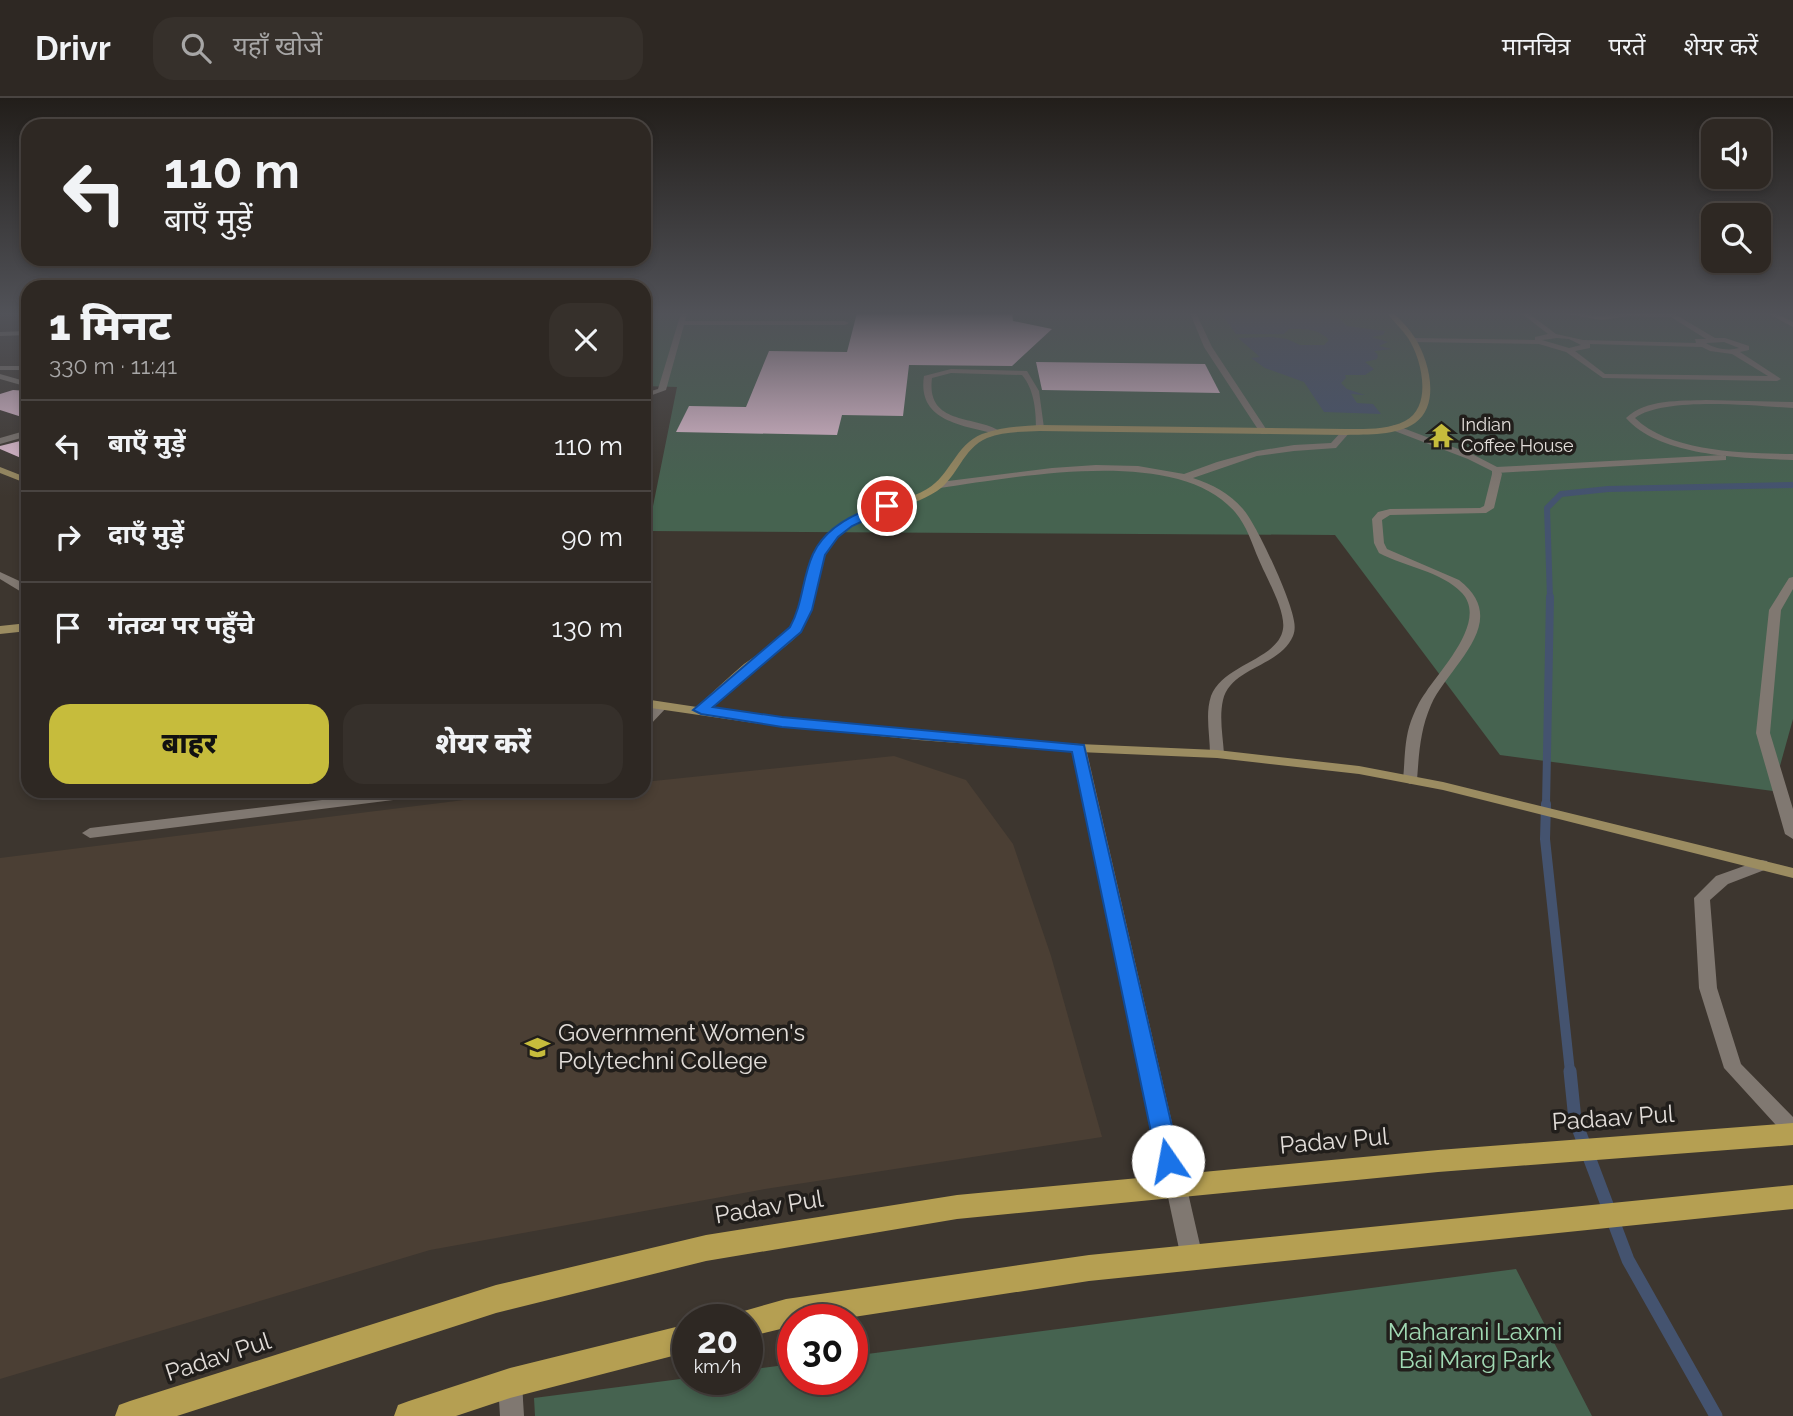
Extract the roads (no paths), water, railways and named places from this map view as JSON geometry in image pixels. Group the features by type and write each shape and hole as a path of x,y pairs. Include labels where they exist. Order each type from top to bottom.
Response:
{"main road":[{"name":"Padaav Pul","path":"1438,1161 1793,1132"},
{"name":"Padav Pul","path":"130,1416 496,1299 706,1248 957,1207 1438,1161"},
{"path":"763,1318 786,1312 1075,1270 1793,1197"},
{"path":"409,1416 510,1383 672,1342"}],"street":[{"path":"651,394 662,390 666,375"},
{"path":"935,375 928,376 928,400 935,411 947,418 996,431"},
{"path":"1026,375 1041,416 1040,428"},
{"path":"1226,375 1264,432"},
{"path":"701,710 796,629 806,610 819,554 833,535 869,512 925,494 940,485 968,446 977,438 996,431 1040,428 1346,432 1395,428 1418,418 1423,408 1426,384 1424,375"},
{"path":"1602,375 1777,379 1770,375"},
{"path":"0,376 21,383"},
{"path":"1741,455 1664,439 1643,430 1630,418 1633,412 1642,408 1682,403 1793,405"},
{"path":"1395,428 1471,457 1497,472 1741,455 1793,457"},
{"path":"1184,478 1226,460 1294,446 1333,446 1346,432"},
{"path":"0,441 21,435"},
{"path":"940,485 1089,467 1152,471 1207,486 1236,507 1250,528 1286,614 1289,629 1281,646 1224,683 1218,693 1217,754"},
{"path":"0,470 21,478"},
{"path":"1410,779 1417,725 1430,695 1455,665 1466,645 1475,615 1475,603 1467,591 1444,575 1383,551 1379,543 1377,519 1382,513 1390,512 1482,511 1489,508 1497,472"},
{"path":"0,575 21,586"},
{"path":"1793,580 1775,610 1763,733 1793,834"},
{"path":"0,630 21,628"},
{"path":"651,704 782,722 1079,748 1217,754 1359,770 1443,786 1793,873"},
{"path":"651,716 661,706"},
{"path":"1079,748 1192,1258"},
{"path":"90,833 376,798"},
{"path":"1761,865 1722,880 1702,898 1708,988 1733,1068 1793,1132"},
{"path":"510,1383 512,1416"}],"water":[{"path":"1283,375 1366,375 1345,375 1346,378 1341,383 1347,389 1365,395 1351,394 1357,403 1373,404 1381,414 1324,412 1304,382"}],"waterway":[{"path":"1550,598 1547,508 1561,494 1608,489 1793,485"},
{"path":"1546,805 1550,598"},
{"path":"1546,804 1545,839 1570,1072"},
{"path":"1570,1071 1575,1120 1628,1260 1716,1416"}],"place":[{"name":"Indian Coffee House","path":"1441,435"},
{"name":"Government Women's Polytechni College","path":"538,1047"}],"park label":[{"name":"Maharani Laxmi Bai Marg Park","path":"1475,1346"}]}
